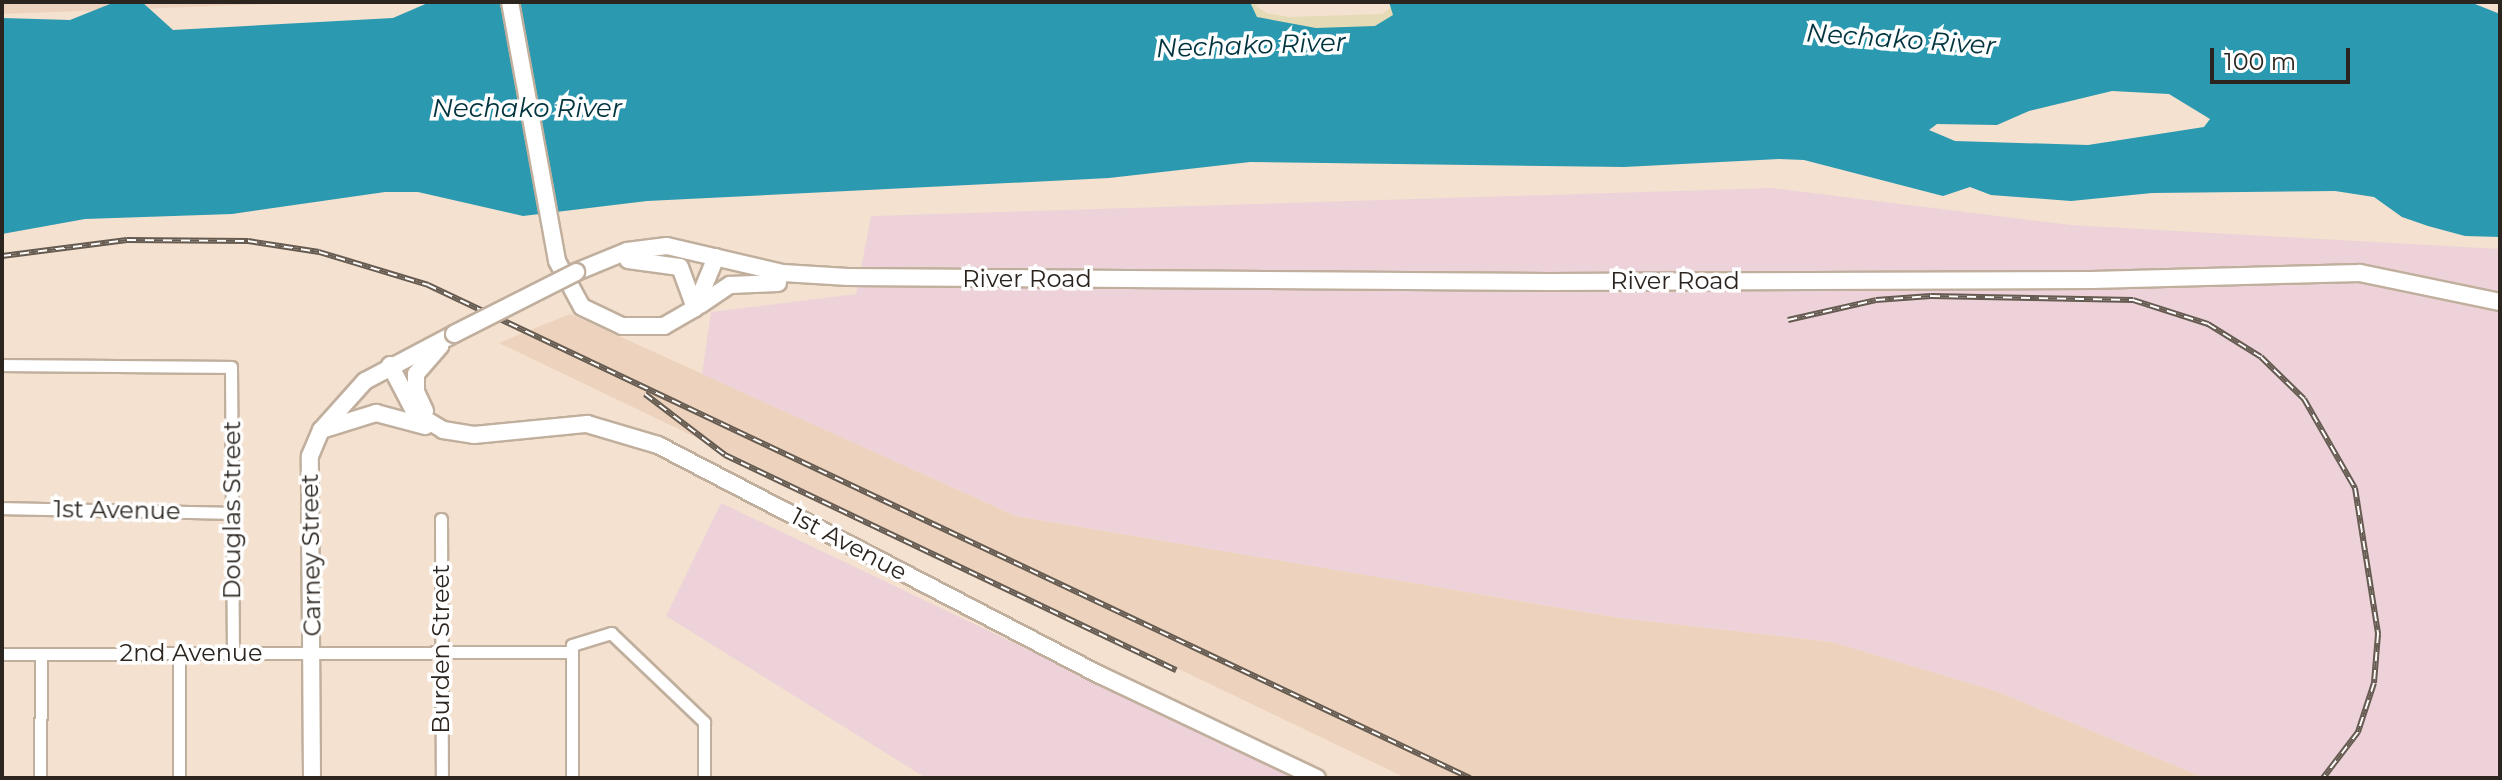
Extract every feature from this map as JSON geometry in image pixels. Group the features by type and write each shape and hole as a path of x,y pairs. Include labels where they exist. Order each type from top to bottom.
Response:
{"main road":[{"path":"510,2 552,230 569,290 582,307 603,321 645,329 664,326 730,285 778,283"},
{"name":"River Road","path":"390,365 576,272 649,247 714,262 778,283 848,277"},
{"name":"River Road","path":"595,265 670,258 783,273 848,277 1596,282 2360,273 2500,302"},
{"path":"628,260 680,267 695,308"},
{"path":"695,308 714,262"},
{"path":"443,430 420,401 416,374 454,334"},
{"path":"390,365 415,413 443,430"},
{"name":"Carney Street","path":"312,778 308,478 321,430 341,403 390,365"},
{"name":"1st Avenue","path":"321,430 376,413 474,435 587,424 658,445 1100,675 1317,778"}],"street":[{"name":"Douglas Street","path":"2,365 231,367 233,653"},
{"name":"1st Avenue","path":"2,508 232,513"},
{"name":"Burden Street","path":"441,519 442,778"},
{"path":"572,778 572,645 592,635 611,633 704,722 704,778"},
{"name":"2nd Avenue","path":"2,654 572,652"},
{"path":"179,653 179,778"},
{"path":"40,778 41,654"}],"shaded area":[{"path":"2,2 327,2 2,14"},
{"path":"1771,188 2071,225 2500,249 2500,778 2205,778 1996,691 1832,642 1621,618 1016,516 702,374 711,312 856,294 871,216"},
{"path":"570,314 1016,516 1621,618 1832,642 1996,691 2205,778 1406,778 499,343"},
{"path":"721,503 1296,778 926,778 666,616"}],"sand":[{"path":"1203,2 1260,2 1256,6 1267,13 1289,17 1382,14 1393,6 1391,2 1568,2 1549,28 1298,28 1224,12"}],"water":[{"name":"Nechako River","path":"115,2 142,2 173,30 393,18 430,2 1250,2 1257,17 1316,28 1375,26 1393,15 1389,2 2470,2 2500,14 2500,237 2465,236 2428,226 2402,217 2374,197 2335,191 2152,193 2071,201 1991,195 1970,187 1943,196 1804,160 1779,159 1624,167 1250,162 1109,178 647,201 523,216 418,192 385,192 232,214 85,219 2,234 2,18 70,20","holes":["2112,91 2169,94 2210,119 2204,127 2088,145 1955,141 1929,130 1937,124 1997,125 2029,111"]}],"railway":[{"path":"2,256 127,240 248,241 319,252 428,285 1470,778"},
{"path":"1788,320 1876,300 1931,296 2133,300 2208,324 2261,357 2304,399 2355,488 2378,634 2374,683 2358,732 2323,778"},
{"path":"645,394 725,455 1176,670"}]}
